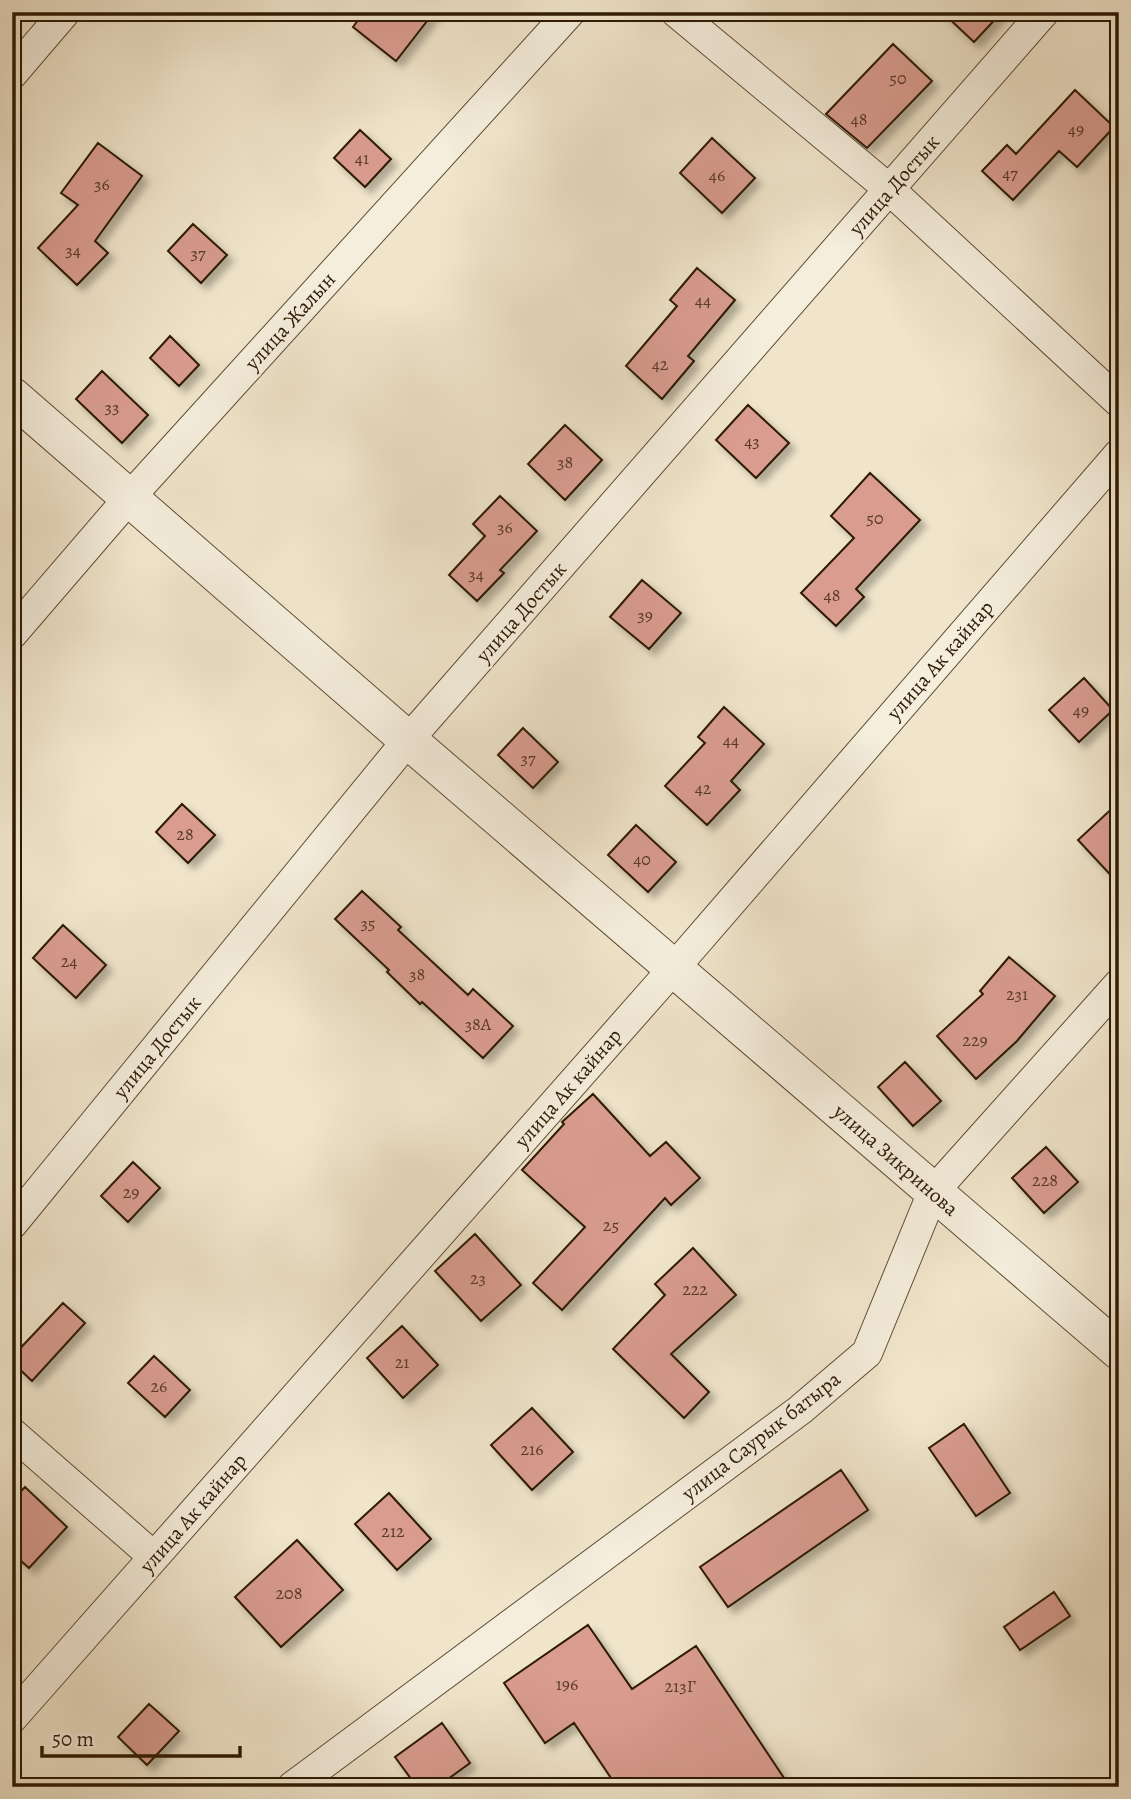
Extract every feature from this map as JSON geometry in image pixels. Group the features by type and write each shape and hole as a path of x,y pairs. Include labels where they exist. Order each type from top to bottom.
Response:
{"street":[{"path":"12,75 65,12"},
{"name":"улица Жалын","path":"12,634 129,498 570,12"},
{"path":"676,12 889,189 1119,402"},
{"name":"улица Достык","path":"12,1224 408,740 1044,12"},
{"name":"улица Зикринова","path":"12,396 1119,1351"},
{"name":"улица Ак кайнар","path":"12,1718 674,968 1119,454"},
{"name":"улица Саурык батыра","path":"292,1787 800,1410 867,1353 933,1192 1119,984"},
{"path":"12,1433 154,1557"}],"building":[{"path":"364,12 434,12 396,61 353,27"},
{"path":"942,12 1002,12 974,42"},
{"path":"893,44 932,81 867,148 826,114"},
{"path":"1075,90 1114,127 1077,167 1059,151 1013,200 982,171 1007,145 1016,154"},
{"path":"360,130 391,159 365,187 334,158"},
{"path":"712,138 755,178 722,213 680,173"},
{"path":"98,143 142,176 95,241 108,253 77,285 38,248 78,205 61,193"},
{"path":"193,224 227,255 201,283 168,251"},
{"path":"697,268 735,300 688,356 694,361 662,399 626,366 677,306 670,300"},
{"path":"170,336 199,365 179,386 150,358"},
{"path":"102,371 148,415 122,443 76,399"},
{"path":"748,405 789,443 756,478 716,440"},
{"path":"565,425 602,460 565,500 528,464"},
{"path":"870,473 920,520 856,589 864,597 836,626 801,593 854,538 831,516"},
{"path":"500,496 537,531 500,570 504,573 477,601 449,575 485,536 473,524"},
{"path":"642,580 681,613 649,649 610,617"},
{"path":"1084,678 1113,710 1079,742 1049,710"},
{"path":"724,707 764,744 731,781 740,790 707,825 665,786 705,743 698,737"},
{"path":"523,728 558,762 533,788 498,755"},
{"path":"1119,802 1119,884 1078,840"},
{"path":"182,804 215,835 188,863 156,832"},
{"path":"636,825 676,862 648,892 608,855"},
{"path":"362,891 401,927 398,930 468,995 473,989 513,1026 483,1058 422,1002 420,1004 387,972 389,970 335,919"},
{"path":"63,925 106,965 76,998 33,958"},
{"path":"1009,957 1055,996 1017,1041 976,1079 937,1036 983,994 980,991"},
{"path":"905,1062 941,1101 913,1126 878,1087"},
{"path":"593,1094 650,1156 666,1142 700,1178 671,1205 665,1198 562,1310 533,1283 585,1227 522,1170 564,1124 562,1122"},
{"path":"1046,1147 1078,1182 1044,1213 1012,1178"},
{"path":"133,1162 160,1188 128,1222 101,1196"},
{"path":"475,1234 521,1285 481,1321 435,1271"},
{"path":"693,1248 736,1295 671,1354 709,1392 684,1418 613,1349 665,1295 655,1284"},
{"path":"63,1303 85,1323 32,1381 12,1362 12,1357"},
{"path":"402,1326 438,1365 403,1398 367,1358"},
{"path":"154,1356 190,1390 165,1417 128,1383"},
{"path":"532,1408 573,1452 532,1490 491,1445"},
{"path":"964,1424 1010,1493 976,1516 929,1448"},
{"path":"841,1470 868,1510 728,1607 700,1567"},
{"path":"25,1487 67,1527 29,1568 12,1553 12,1501"},
{"path":"389,1493 431,1539 397,1570 355,1524"},
{"path":"297,1540 343,1590 281,1647 235,1597"},
{"path":"1054,1592 1070,1616 1020,1650 1004,1627"},
{"path":"588,1625 632,1689 696,1646 790,1787 617,1787 574,1723 545,1743 504,1683"},
{"path":"149,1704 179,1731 147,1765 118,1737"},
{"path":"442,1723 470,1763 437,1787 417,1787 395,1757"}]}
